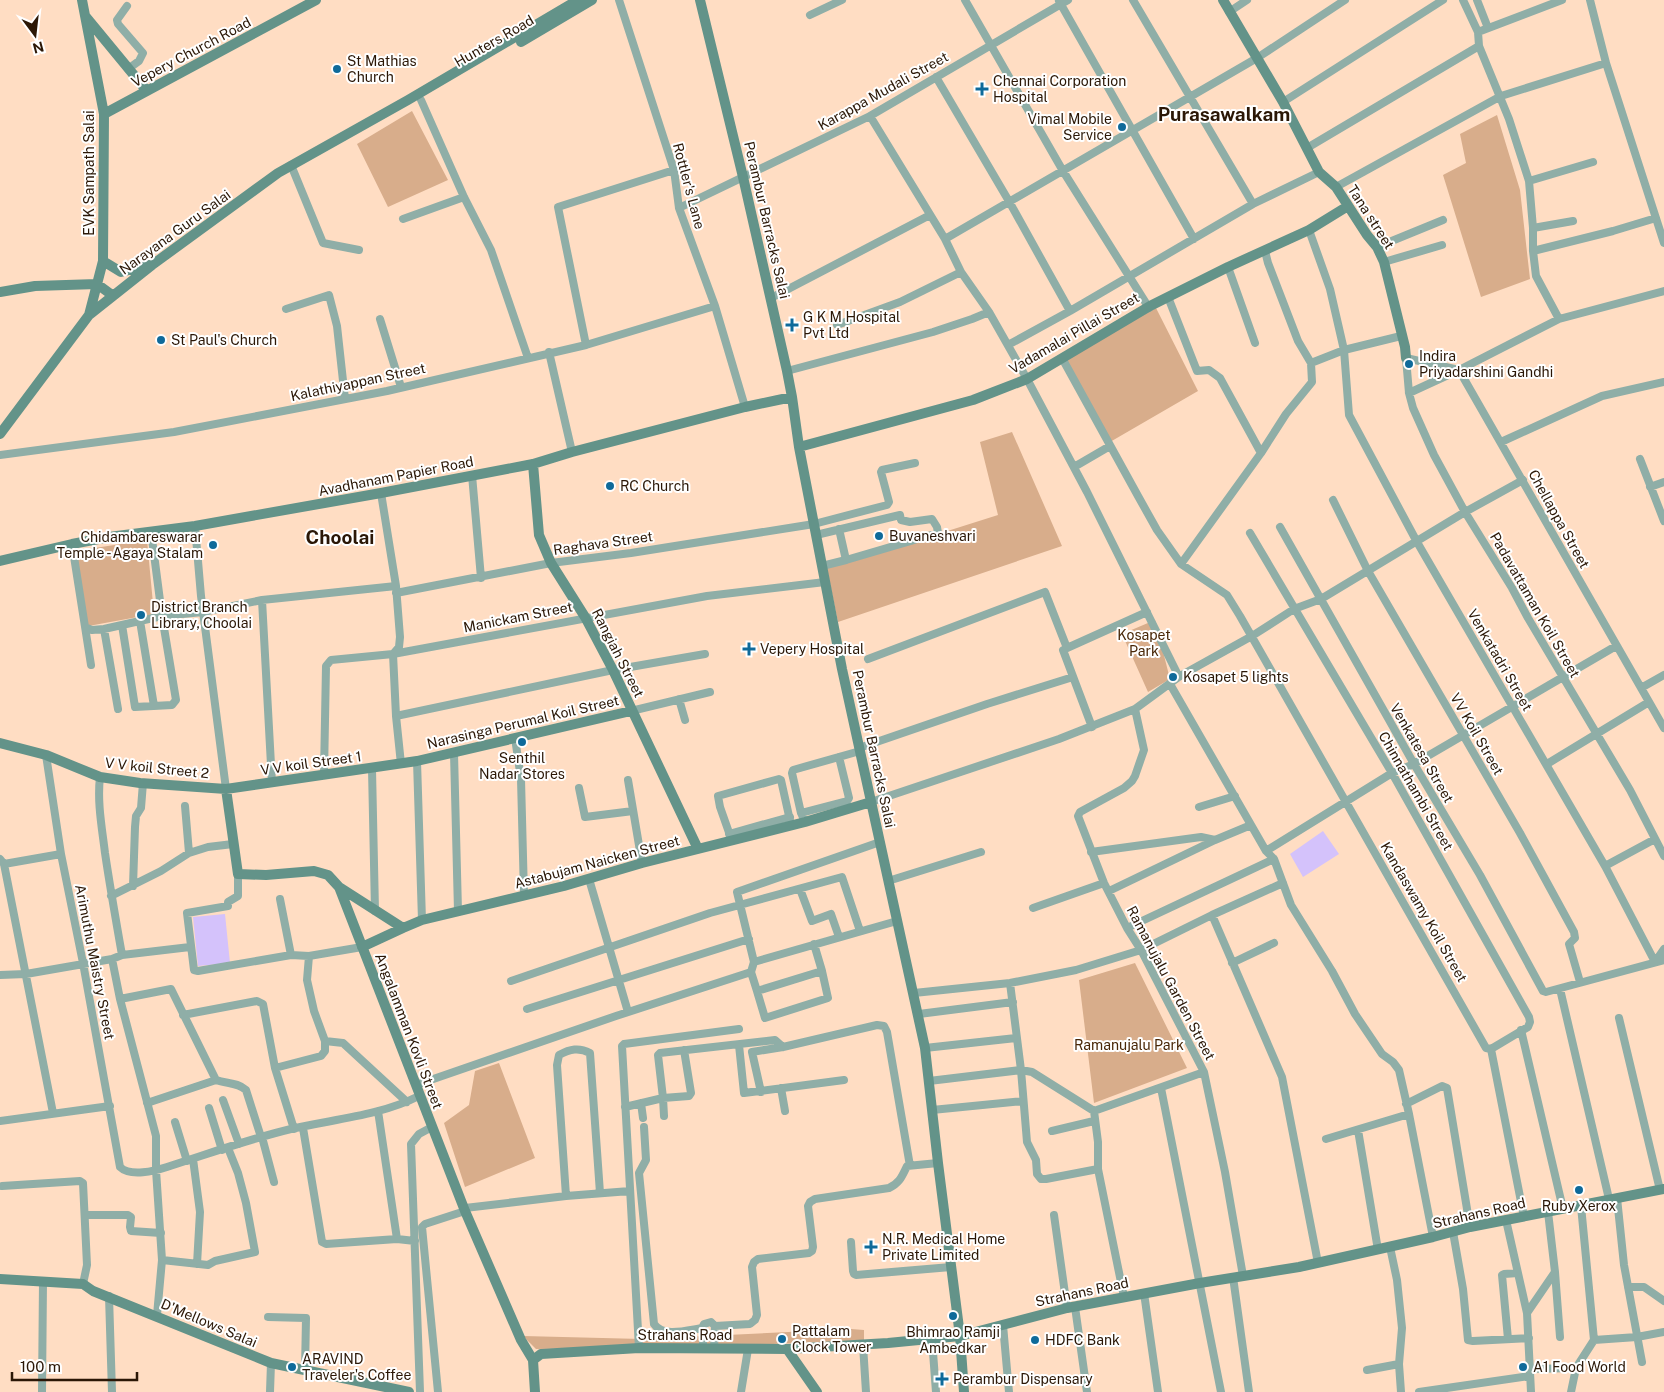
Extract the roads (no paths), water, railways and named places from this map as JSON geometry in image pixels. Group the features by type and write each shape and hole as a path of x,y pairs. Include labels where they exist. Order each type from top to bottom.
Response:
{"street":[{"name":"EVK Sampath Salai","path":"82,0 104,114 103,261 89,315"},
{"name":"Vepery Church Road","path":"104,114 316,0"},
{"path":"408,100 416,89 569,0"},
{"path":"408,100 578,0"},
{"name":"Hunters Road","path":"421,100 592,0"},
{"name":"Rottler's Lane","path":"620,0 674,170 679,208 715,306 745,407"},
{"name":"Perambur Barracks Salai","path":"700,0 743,176 787,371 799,447 825,582 888,881 926,1048 938,1163 960,1336 964,1392"},
{"path":"810,15 842,0"},
{"path":"965,0 1063,171 1148,308"},
{"path":"1133,0 1253,204"},
{"name":"Tana street","path":"1223,0 1283,102 1319,172 1336,187 1377,248 1384,262 1406,358"},
{"path":"1229,12 1247,0"},
{"path":"944,239 1010,203 1257,58 1345,0"},
{"path":"1283,102 1443,0"},
{"path":"1463,0 1478,32 1479,46 1501,96 1529,181 1536,276 1559,319"},
{"path":"1477,0 1488,28"},
{"path":"1478,32 1545,2 1562,0"},
{"path":"1590,0 1606,63 1664,243"},
{"path":"1062,1 1194,239"},
{"name":"Karappa Mudali Street","path":"679,208 870,116 1062,1"},
{"path":"127,6 117,20 118,24 143,53 139,61 128,69"},
{"path":"85,15 147,91"},
{"path":"1307,148 1479,46"},
{"path":"1336,187 1501,96 1606,63"},
{"path":"936,77 1010,203 1070,311"},
{"path":"408,100 421,100 464,197 491,250 528,358"},
{"name":"Narayana Guru Salai","path":"0,434 89,315 112,295 278,173 408,100"},
{"path":"870,116 962,272 989,312 1027,379 1074,467 1178,678"},
{"path":"1529,181 1593,162"},
{"path":"291,165 323,243 359,250"},
{"path":"586,345 558,206 674,170"},
{"path":"1008,345 1253,204 1319,172"},
{"path":"403,220 464,197"},
{"name":"Vadamalai Pillai Street","path":"799,447 973,400 1027,379 1168,297 1309,230 1348,206"},
{"path":"771,298 930,215"},
{"path":"1533,251 1656,218"},
{"path":"1377,248 1443,220"},
{"path":"1533,228 1573,221"},
{"name":"Venkatadri Street","path":"1309,230 1330,289 1344,350 1349,415 1417,542 1605,866 1655,962"},
{"path":"1384,262 1442,245"},
{"path":"1181,564 1261,453 1286,414 1312,382 1311,363 1296,336 1265,251"},
{"path":"103,261 121,272 152,264"},
{"path":"1228,267 1255,343"},
{"path":"837,325 900,302 962,272"},
{"path":"0,292 35,286 97,284 112,295"},
{"path":"1409,393 1559,319 1664,291"},
{"path":"286,309 328,295 336,326 345,399"},
{"path":"1168,297 1197,371 1209,370 1220,378 1261,453"},
{"name":"Kalathiyappan Street","path":"0,455 174,432 345,399 586,345 715,306"},
{"path":"787,371 933,332 972,320 989,312"},
{"path":"380,318 402,387"},
{"path":"1311,363 1344,350 1401,336"},
{"path":"549,352 572,452"},
{"name":"Kandaswamy Koil Street","path":"1062,358 1157,530 1181,564 1227,596 1252,636 1486,1048 1491,1049 1524,1217"},
{"path":"1406,358 1459,370"},
{"name":"Padavattaman Koil Street","path":"1406,358 1412,408 1434,455 1465,512 1512,588 1630,790 1664,856"},
{"name":"Chellappa Street","path":"1459,370 1664,728"},
{"path":"1501,442 1602,396 1664,382"},
{"name":"Avadhanam Papier Road","path":"0,561 72,544 195,526 381,494 533,464 745,407 792,397"},
{"path":"1074,467 1110,446"},
{"path":"1640,459 1664,521"},
{"path":"815,529 887,505 889,502 882,470 915,463"},
{"name":"Rangiah Street","path":"533,464 539,535 551,563 585,617 613,670 698,850"},
{"path":"472,475 481,578"},
{"path":"871,802 1092,727 1135,708 1178,678 1252,636 1294,609 1321,599 1465,512 1523,480"},
{"path":"1650,487 1664,482"},
{"path":"381,494 396,590 400,637 399,647 393,654 396,716 401,764"},
{"name":"VV Koil Street","path":"1333,500 1368,571 1463,734 1574,932 1575,938 1570,942 1570,948 1580,982"},
{"path":"815,529 838,529 900,515 901,520 907,522 932,519 937,527 938,533 822,566"},
{"path":"195,526 203,612 238,874 238,896 228,902 228,906 188,912 190,947 194,968 196,971 291,955 309,956 362,947"},
{"name":"Venkatesa Street","path":"1280,527 1414,764 1480,875 1543,991 1560,990"},
{"name":"Raghava Street","path":"86,628 92,630 104,629 162,616 203,612 262,600 396,590 481,578 551,563 815,529"},
{"path":"838,529 846,560"},
{"path":"122,625 135,707 172,706 176,700 162,616 151,531"},
{"name":"Chinnathambi Street","path":"1250,533 1392,773 1529,1017 1528,1027 1521,1030"},
{"path":"72,544 91,665"},
{"name":"Manickam Street","path":"324,774 327,664 331,660 393,654 585,617 707,596 825,582"},
{"path":"868,659 1045,592 1067,648"},
{"path":"262,600 272,783"},
{"path":"1092,727 1063,650 1147,612"},
{"path":"140,621 154,706"},
{"path":"104,629 118,709"},
{"path":"1266,851 1392,773 1414,764 1616,646"},
{"path":"396,716 613,670 705,654"},
{"path":"1640,688 1664,675"},
{"path":"839,757 849,798 847,801 803,817 792,773 793,770 839,757 987,704 1073,677"},
{"path":"1170,684 1266,851 1274,859 1291,905 1332,971 1355,1014 1382,1054 1393,1062 1399,1070 1433,1237"},
{"name":"Narasinga Perumal Koil Street","path":"401,764 710,692"},
{"path":"679,699 685,720"},
{"path":"1547,764 1649,702"},
{"name":"Ramanujalu Garden Street","path":"1135,708 1144,750 1135,776 1124,788 1078,814 1104,883 1204,1072 1225,1172 1238,1277 1249,1392"},
{"path":"515,738 521,779 524,895"},
{"name":"V V koil Street 2","path":"0,743 46,755 100,777 143,783 226,789"},
{"path":"454,753 458,911"},
{"name":"Arimuthu Maistry Street","path":"46,755 61,854 120,1167 126,1171 156,1170"},
{"path":"417,761 422,920"},
{"name":"V V koil Street 1","path":"226,789 401,764"},
{"path":"372,769 375,911"},
{"path":"100,777 102,834 122,955"},
{"path":"731,837 718,800 719,795 780,779 791,821"},
{"path":"628,780 642,863"},
{"path":"134,886 135,827 136,816 141,808 143,783"},
{"path":"579,788 585,817 633,810"},
{"path":"1199,807 1235,796"},
{"name":"Astabujam Naicken Street","path":"362,947 422,920 589,879 642,863 698,850 731,837 803,817 871,802"},
{"path":"185,806 189,853"},
{"path":"1109,891 1215,840 1251,825"},
{"path":"1091,852 1201,837 1215,840"},
{"path":"1605,866 1655,839"},
{"path":"814,944 828,998 765,1018 752,972 754,962 737,892 880,842"},
{"path":"111,896 134,886 189,853 208,847 233,844"},
{"path":"888,881 981,852"},
{"path":"54,1113 2,861 61,854"},
{"path":"1127,928 1274,859"},
{"path":"238,874 314,871 328,875 339,887 404,928"},
{"path":"511,981 710,913 842,877 860,931"},
{"path":"589,879 628,1012"},
{"path":"1033,908 1104,883"},
{"path":"914,993 1010,983 1076,970 1141,950 1212,915 1283,884"},
{"name":"Angalamman Kovli Street","path":"339,887 465,1210 521,1340 533,1360"},
{"path":"800,888 812,921 831,914 839,937"},
{"path":"0,892 9,891"},
{"path":"280,899 291,955"},
{"path":"1212,915 1282,1077 1318,1263"},
{"path":"754,962 897,921"},
{"path":"527,1009 749,939"},
{"path":"1232,963 1274,943"},
{"path":"0,975 26,974 112,959 122,955 190,947"},
{"path":"1655,962 1664,949"},
{"path":"275,1068 321,1056 326,1051 325,1041 314,1011 307,980 309,956"},
{"path":"112,959 120,999 156,1136 156,1170 162,1260 157,1316"},
{"path":"1642,1362 1613,1199 1560,990 1580,982 1664,960"},
{"path":"757,991 822,971"},
{"path":"416,1085 628,1012 752,972"},
{"path":"1010,983 1021,1070 1027,1142 1036,1160 1037,1174 1041,1179 1046,1179 1098,1169"},
{"path":"120,999 171,989 216,1080"},
{"path":"183,1015 257,1001 264,1004 275,1068 294,1129"},
{"path":"919,1014 1013,1002"},
{"path":"1619,1018 1662,1190"},
{"path":"760,1092 752,1052 783,1048 877,1025 884,1026 887,1032 910,1166"},
{"path":"639,1348 622,1046 624,1044 739,1029"},
{"path":"1491,1049 1521,1030 1564,1209"},
{"path":"926,1048 1016,1038"},
{"path":"664,1116 659,1054 776,1040 783,1048"},
{"path":"325,1041 343,1043 407,1102"},
{"path":"739,1045 744,1094 844,1080"},
{"path":"566,1196 557,1065 559,1055 567,1050 582,1048 590,1053 600,1193"},
{"path":"625,1107 663,1098 690,1095 684,1050"},
{"path":"929,1081 1021,1070 1032,1072 1094,1111"},
{"path":"1094,1111 1204,1072"},
{"path":"147,1103 216,1080 226,1084 234,1083 240,1085 246,1090 262,1137 274,1182"},
{"path":"1406,1104 1442,1086 1447,1088 1470,1227"},
{"path":"781,1088 785,1111"},
{"path":"1161,1088 1221,1392"},
{"path":"156,1170 262,1137 378,1111 407,1102 419,1096"},
{"path":"223,1100 238,1144"},
{"path":"932,1110 1023,1101"},
{"path":"641,1103 643,1118"},
{"path":"0,1121 110,1106"},
{"path":"162,1260 208,1265 215,1260 256,1251 238,1173 225,1149 209,1108"},
{"path":"378,1111 397,1239"},
{"path":"1094,1111 1098,1142 1098,1169 1124,1297"},
{"path":"1326,1139 1409,1114"},
{"path":"1052,1131 1094,1121"},
{"path":"175,1122 190,1160 200,1212 197,1264"},
{"path":"420,1392 411,1144 419,1134 432,1127"},
{"path":"644,1127 646,1160 639,1173 654,1324 657,1329 664,1332 703,1328"},
{"path":"303,1128 324,1244 397,1239 415,1241"},
{"path":"1358,1130 1378,1250"},
{"path":"703,1348 703,1328 707,1322 711,1322 715,1326 750,1324 755,1320 757,1315 752,1267 754,1262 758,1259 809,1253 812,1251 808,1206 810,1202 815,1199 889,1188 896,1185 907,1166 938,1163"},
{"path":"2,1186 82,1182 84,1185 87,1265 83,1284"},
{"name":"Strahans Road","path":"533,1360 541,1354 547,1353 639,1348 787,1349 863,1345 960,1336 1071,1307 1318,1263 1470,1227 1662,1190"},
{"path":"438,1392 422,1228 425,1224 465,1210 566,1196 630,1191"},
{"path":"1571,1392 1576,1368 1594,1340 1581,1206"},
{"path":"1548,1212 1560,1337"},
{"path":"85,1215 128,1215 131,1218 131,1231 161,1232"},
{"path":"1054,1215 1087,1392"},
{"path":"1506,1220 1527,1313 1532,1392"},
{"path":"1452,1232 1463,1289 1467,1338 1473,1341 1529,1338"},
{"path":"851,1242 853,1271 856,1275 951,1267"},
{"path":"1390,1247 1402,1328 1401,1392"},
{"path":"1527,1313 1554,1272"},
{"path":"1508,1339 1502,1275 1518,1273"},
{"name":"D'Mellows Salai","path":"0,1279 83,1284 93,1291 157,1316 222,1345 271,1363 409,1392"},
{"path":"42,1392 43,1281"},
{"path":"1628,1287 1644,1287 1664,1301"},
{"path":"1144,1293 1158,1392"},
{"path":"108,1296 112,1392"},
{"path":"268,1317 306,1318 305,1370"},
{"path":"1002,1325 1009,1392"},
{"path":"714,1348 715,1326"},
{"path":"1594,1340 1637,1337 1664,1332"},
{"path":"932,1339 936,1392"},
{"path":"863,1345 866,1392"},
{"path":"741,1392 748,1349"},
{"path":"787,1349 817,1392"},
{"path":"533,1360 535,1392"},
{"path":"270,1392 271,1363"},
{"path":"1367,1370 1400,1364"},
{"path":"1419,1392 1445,1390 1530,1373 1576,1368"}],"place":[{"name":"St Mathias Church","path":"337,69"},
{"name":"Chennai Corporation Hospital","path":"982,89"},
{"name":"Vimal Mobile Service","path":"1122,127"},
{"name":"G K M Hospital Pvt Ltd","path":"792,325"},
{"name":"St Paul's Church","path":"161,340"},
{"name":"Indira Priyadarshini Gandhi","path":"1409,364"},
{"name":"RC Church","path":"610,486"},
{"name":"Buvaneshvari","path":"879,536"},
{"name":"Chidambareswarar Temple - Agaya Stalam","path":"213,545"},
{"name":"District Branch Library, Choolai","path":"141,615"},
{"name":"Vepery Hospital","path":"749,649"},
{"name":"Kosapet 5 lights","path":"1173,677"},
{"name":"Senthil Nadar Stores","path":"522,742"},
{"name":"Ruby Xerox","path":"1579,1190"},
{"name":"N.R. Medical Home Private Limited","path":"871,1247"},
{"name":"Bhimrao Ramji Ambedkar","path":"953,1316"},
{"name":"Pattalam Clock Tower","path":"782,1339"},
{"name":"HDFC Bank","path":"1035,1340"},
{"name":"ARAVIND Traveler's Coffee","path":"292,1367"},
{"name":"A1 Food World","path":"1523,1367"},
{"name":"Perambur Dispensary","path":"942,1379"}],"district":[{"name":"Purasawalkam","path":"1224,114"},
{"name":"Choolai","path":"340,537"}],"park label":[{"name":"Kosapet Park","path":"1144,644"},
{"name":"Ramanujalu Park","path":"1129,1045"}]}
